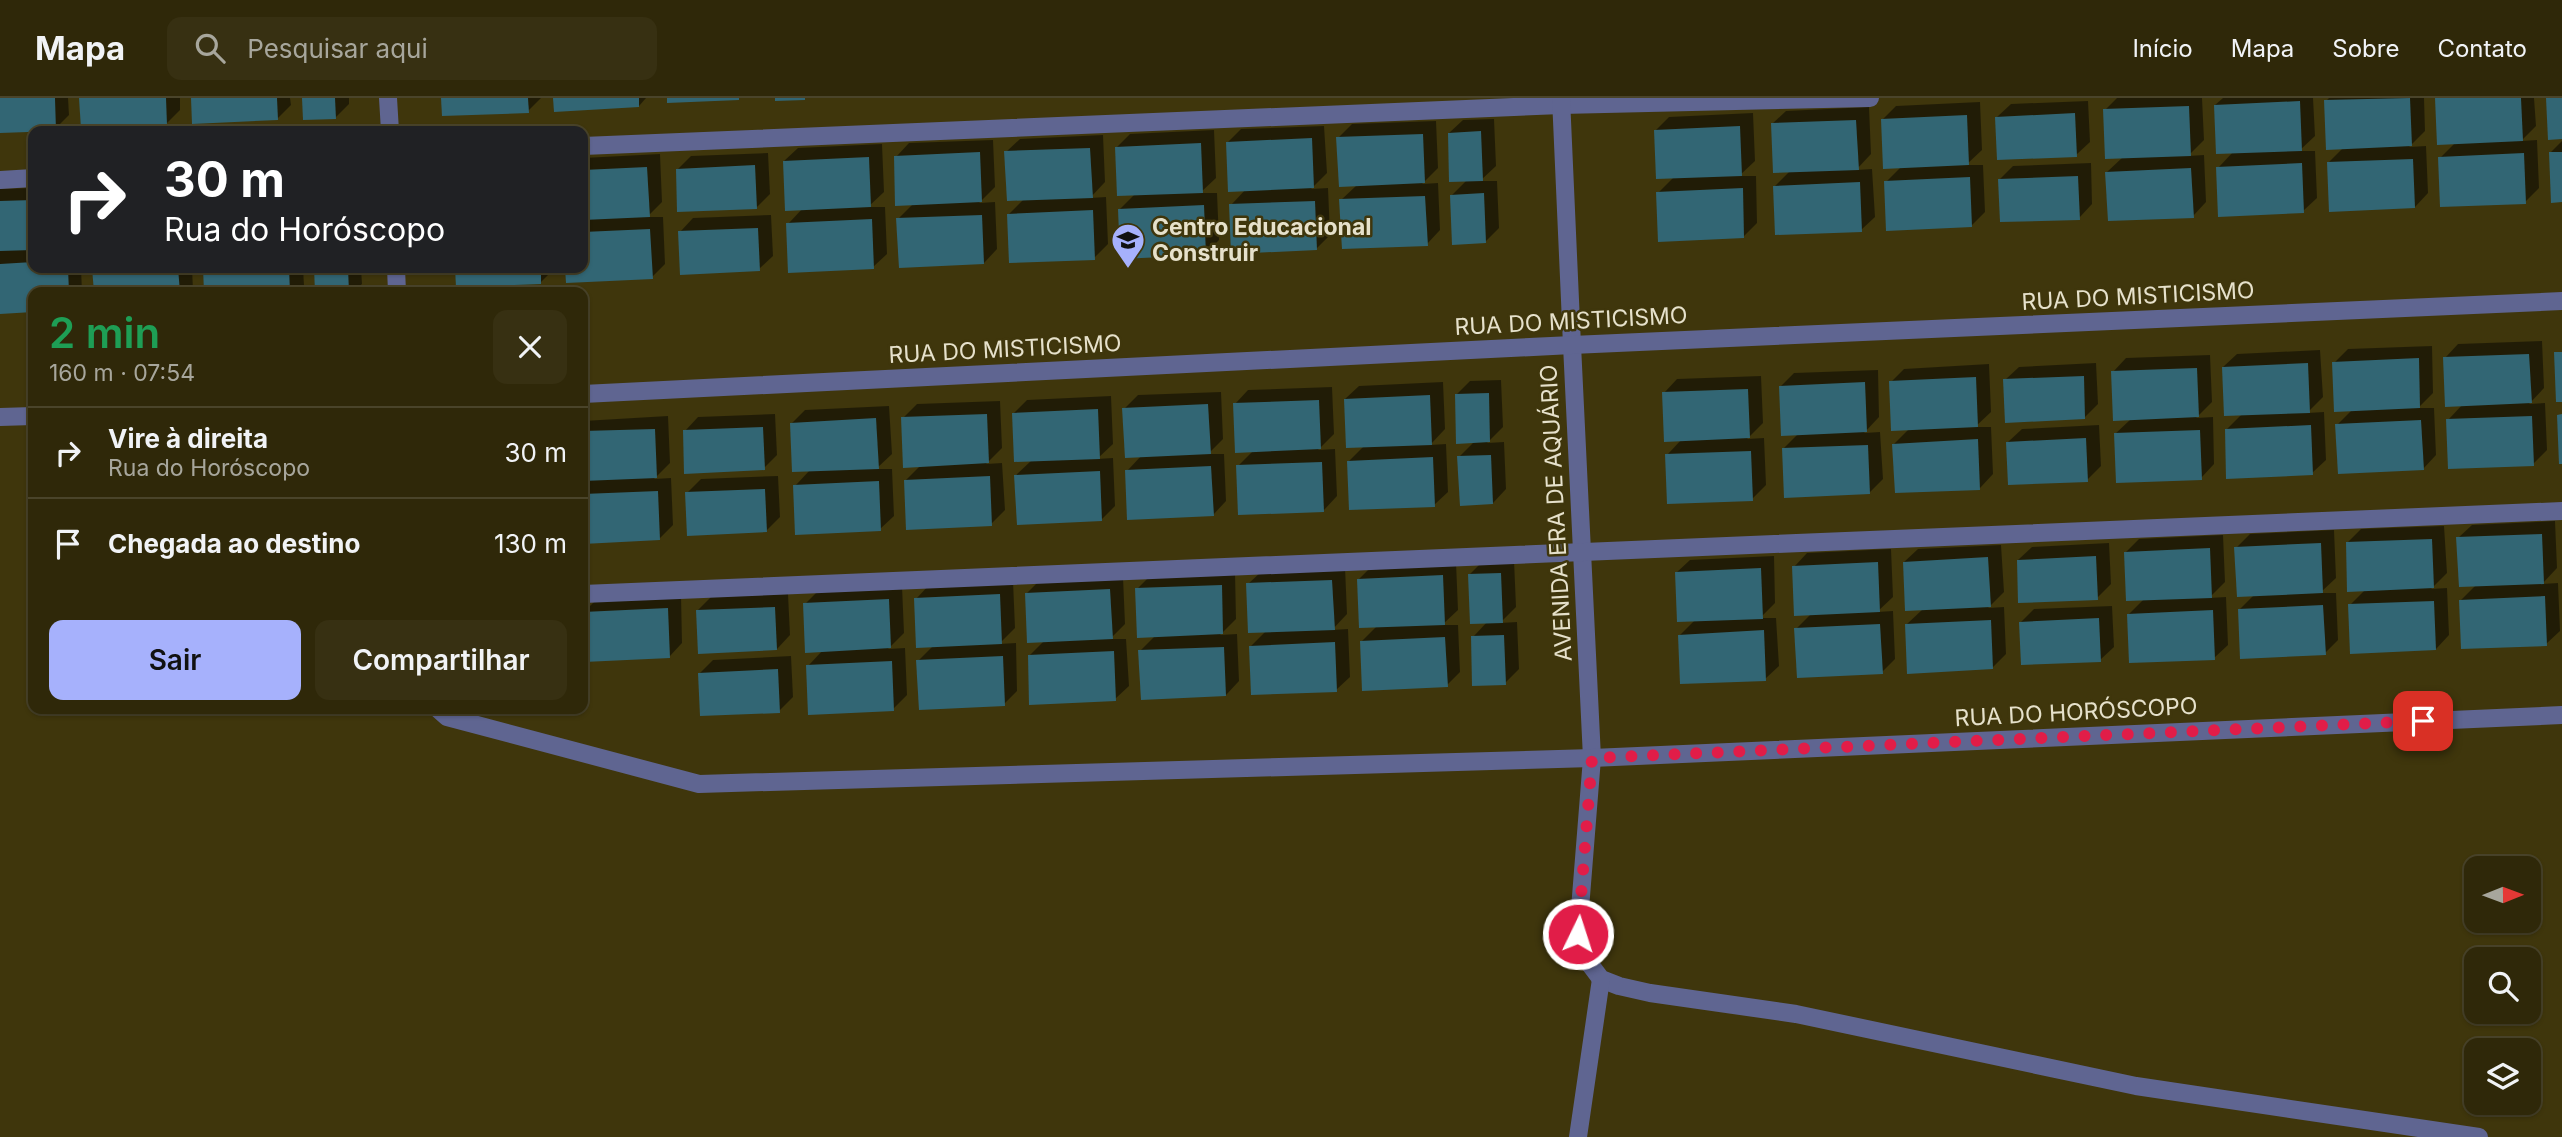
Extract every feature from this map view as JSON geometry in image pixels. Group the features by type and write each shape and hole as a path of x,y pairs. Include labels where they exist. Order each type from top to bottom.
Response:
{"street":[{"path":"388,98 390,126"},
{"path":"588,146 1561,102 1870,98"},
{"name":"AVENIDA ERA DE AQUÁRIO","path":"1561,102 1592,758 1578,934 1589,963 1601,979"},
{"path":"0,180 28,178"},
{"name":"RUA DO MISTICISMO","path":"588,394 1572,345 2562,301"},
{"path":"0,417 28,416"},
{"path":"588,594 2562,511"},
{"name":"RUA DO HORÓSCOPO","path":"444,714 699,785 1592,758 2562,715"},
{"path":"1578,1137 1601,979 1650,993 1796,1014 2136,1086 2479,1137"}],"building":[{"path":"0,98 55,98 56,126 28,126 28,132 0,133"},
{"path":"79,98 166,98 167,125 81,126"},
{"path":"191,98 277,98 278,120 192,124"},
{"path":"302,98 335,98 336,119 303,120"},
{"path":"441,98 528,98 529,113 442,116"},
{"path":"553,98 639,98 639,107 554,112"},
{"path":"667,98 739,98 739,100 667,103"},
{"path":"775,98 805,98 805,100 775,101"},
{"path":"2410,98 2412,146 2326,150 2324,100"},
{"path":"2435,98 2521,98 2523,141 2437,145"},
{"path":"2546,98 2562,98 2562,139 2548,140"},
{"path":"2300,101 2302,151 2216,154 2214,105"},
{"path":"2189,106 2191,156 2105,159 2103,109"},
{"path":"2075,113 2077,157 1997,160 1995,117"},
{"path":"1967,115 1969,165 1883,169 1881,119"},
{"path":"1856,120 1859,170 1773,173 1771,123"},
{"path":"1740,126 1742,176 1656,179 1654,130"},
{"path":"1481,131 1483,181 1449,182 1448,133"},
{"path":"1423,134 1425,183 1339,187 1336,137"},
{"path":"1312,138 1314,188 1228,192 1226,142"},
{"path":"1201,143 1203,193 1117,196 1115,147"},
{"path":"1090,148 1093,198 1007,201 1004,151"},
{"path":"980,152 982,202 895,206 894,156"},
{"path":"2549,152 2562,152 2562,202 2551,203"},
{"path":"2524,153 2526,204 2440,207 2438,157"},
{"path":"869,157 871,207 785,211 783,161"},
{"path":"2413,159 2415,208 2329,212 2327,162"},
{"path":"2302,163 2304,213 2218,217 2216,167"},
{"path":"755,165 757,209 677,212 676,169"},
{"path":"647,167 650,217 588,220 588,170"},
{"path":"2191,168 2194,218 2108,221 2105,172"},
{"path":"2078,176 2080,220 2000,222 1998,179"},
{"path":"1970,177 1972,227 1886,231 1884,181"},
{"path":"1860,182 1862,232 1775,235 1773,186"},
{"path":"1743,188 1744,238 1658,242 1656,192"},
{"path":"1484,193 1486,243 1452,245 1450,195"},
{"path":"1425,196 1428,246 1342,249 1339,199"},
{"path":"28,200 28,250 0,251 0,201"},
{"path":"1315,201 1317,250 1231,254 1229,204"},
{"path":"1204,205 1206,255 1120,259 1118,209"},
{"path":"1093,210 1095,260 1009,263 1007,214"},
{"path":"982,215 984,264 899,268 896,218"},
{"path":"872,219 874,269 788,273 786,223"},
{"path":"758,228 760,271 680,275 678,231"},
{"path":"650,229 653,279 566,283 565,273 588,273 588,232"},
{"path":"28,262 28,273 68,273 69,287 28,287 28,312 0,314 0,264"},
{"path":"92,273 178,273 180,287 94,287"},
{"path":"203,273 289,273 290,287 204,287"},
{"path":"314,273 348,273 349,287 315,287"},
{"path":"455,273 541,273 541,284 456,287"},
{"path":"2554,352 2562,352 2562,402 2556,402"},
{"path":"2529,354 2532,403 2445,407 2443,357"},
{"path":"2419,358 2420,408 2334,412 2332,362"},
{"path":"2308,363 2310,413 2224,416 2222,367"},
{"path":"2197,368 2199,417 2113,421 2111,371"},
{"path":"2084,376 2085,419 2005,423 2003,379"},
{"path":"1976,377 1978,427 1891,431 1889,381"},
{"path":"1865,382 1867,432 1781,436 1779,386"},
{"path":"1748,389 1750,438 1664,442 1662,392"},
{"path":"1489,393 1490,442 1456,444 1455,394"},
{"path":"1430,395 1432,445 1346,448 1344,399"},
{"path":"1319,400 1321,449 1235,453 1233,403"},
{"path":"1208,404 1211,454 1125,458 1122,408"},
{"path":"1098,409 1100,459 1014,462 1012,413"},
{"path":"987,414 989,463 903,468 901,417"},
{"path":"2562,414 2562,464 2559,464 2557,415"},
{"path":"2532,416 2534,466 2448,469 2446,419"},
{"path":"876,418 879,469 792,472 790,423"},
{"path":"2421,420 2424,470 2338,474 2335,424"},
{"path":"2311,425 2313,475 2226,479 2225,429"},
{"path":"763,427 765,470 684,474 683,430"},
{"path":"655,429 657,478 588,481 588,431"},
{"path":"2200,430 2202,480 2116,483 2114,433"},
{"path":"2086,438 2088,482 2008,485 2006,442"},
{"path":"1978,439 1980,490 1895,493 1892,444"},
{"path":"1868,445 1870,494 1784,498 1782,448"},
{"path":"1751,451 1753,501 1667,504 1665,454"},
{"path":"1491,455 1493,504 1460,506 1457,456"},
{"path":"1433,457 1435,507 1349,510 1347,461"},
{"path":"1322,462 1324,512 1238,515 1236,465"},
{"path":"1211,466 1214,516 1127,520 1125,470"},
{"path":"1100,471 1102,521 1017,525 1014,475"},
{"path":"990,476 992,526 906,530 904,480"},
{"path":"879,481 881,531 795,535 793,485"},
{"path":"765,489 767,532 687,536 685,492"},
{"path":"658,491 660,540 588,544 588,494"},
{"path":"2542,534 2544,584 2459,587 2456,537"},
{"path":"2432,539 2434,588 2347,592 2346,542"},
{"path":"2321,543 2323,593 2237,597 2234,547"},
{"path":"2210,548 2212,598 2126,601 2124,552"},
{"path":"2096,556 2098,600 2018,603 2017,560"},
{"path":"1988,557 1991,607 1905,611 1903,562"},
{"path":"1878,562 1880,612 1794,616 1792,566"},
{"path":"1761,568 1763,619 1677,622 1675,572"},
{"path":"1501,573 1503,623 1470,624 1468,574"},
{"path":"1443,575 1445,625 1359,628 1357,579"},
{"path":"1332,580 1335,630 1248,633 1246,583"},
{"path":"1222,585 1223,634 1137,638 1135,588"},
{"path":"1110,589 1113,639 1027,643 1025,593"},
{"path":"1000,594 1002,644 916,648 914,598"},
{"path":"2545,596 2547,646 2461,649 2459,600"},
{"path":"889,599 891,648 805,653 803,603"},
{"path":"2434,601 2436,650 2350,654 2348,604"},
{"path":"2323,605 2326,655 2240,659 2238,609"},
{"path":"775,607 777,650 698,654 696,610"},
{"path":"668,608 670,658 588,662 588,612"},
{"path":"2213,610 2215,660 2129,663 2127,614"},
{"path":"2099,618 2101,662 2021,665 2019,622"},
{"path":"1991,620 1993,669 1907,674 1905,624"},
{"path":"1880,624 1883,674 1797,678 1794,628"},
{"path":"1764,630 1766,681 1680,684 1678,635"},
{"path":"1504,635 1506,685 1472,686 1471,636"},
{"path":"1445,637 1448,687 1362,691 1360,641"},
{"path":"1335,642 1337,692 1251,695 1249,646"},
{"path":"1224,647 1226,696 1141,700 1138,650"},
{"path":"1114,651 1116,701 1029,705 1028,655"},
{"path":"1003,656 1005,706 919,710 916,660"},
{"path":"892,661 894,711 808,715 806,665"},
{"path":"778,669 780,713 700,716 698,673"}],"place":[{"name":"Centro Educacional Construir","path":"1128,270"}],"route":[{"path":"1578,934 1592,758 2423,721"}]}
